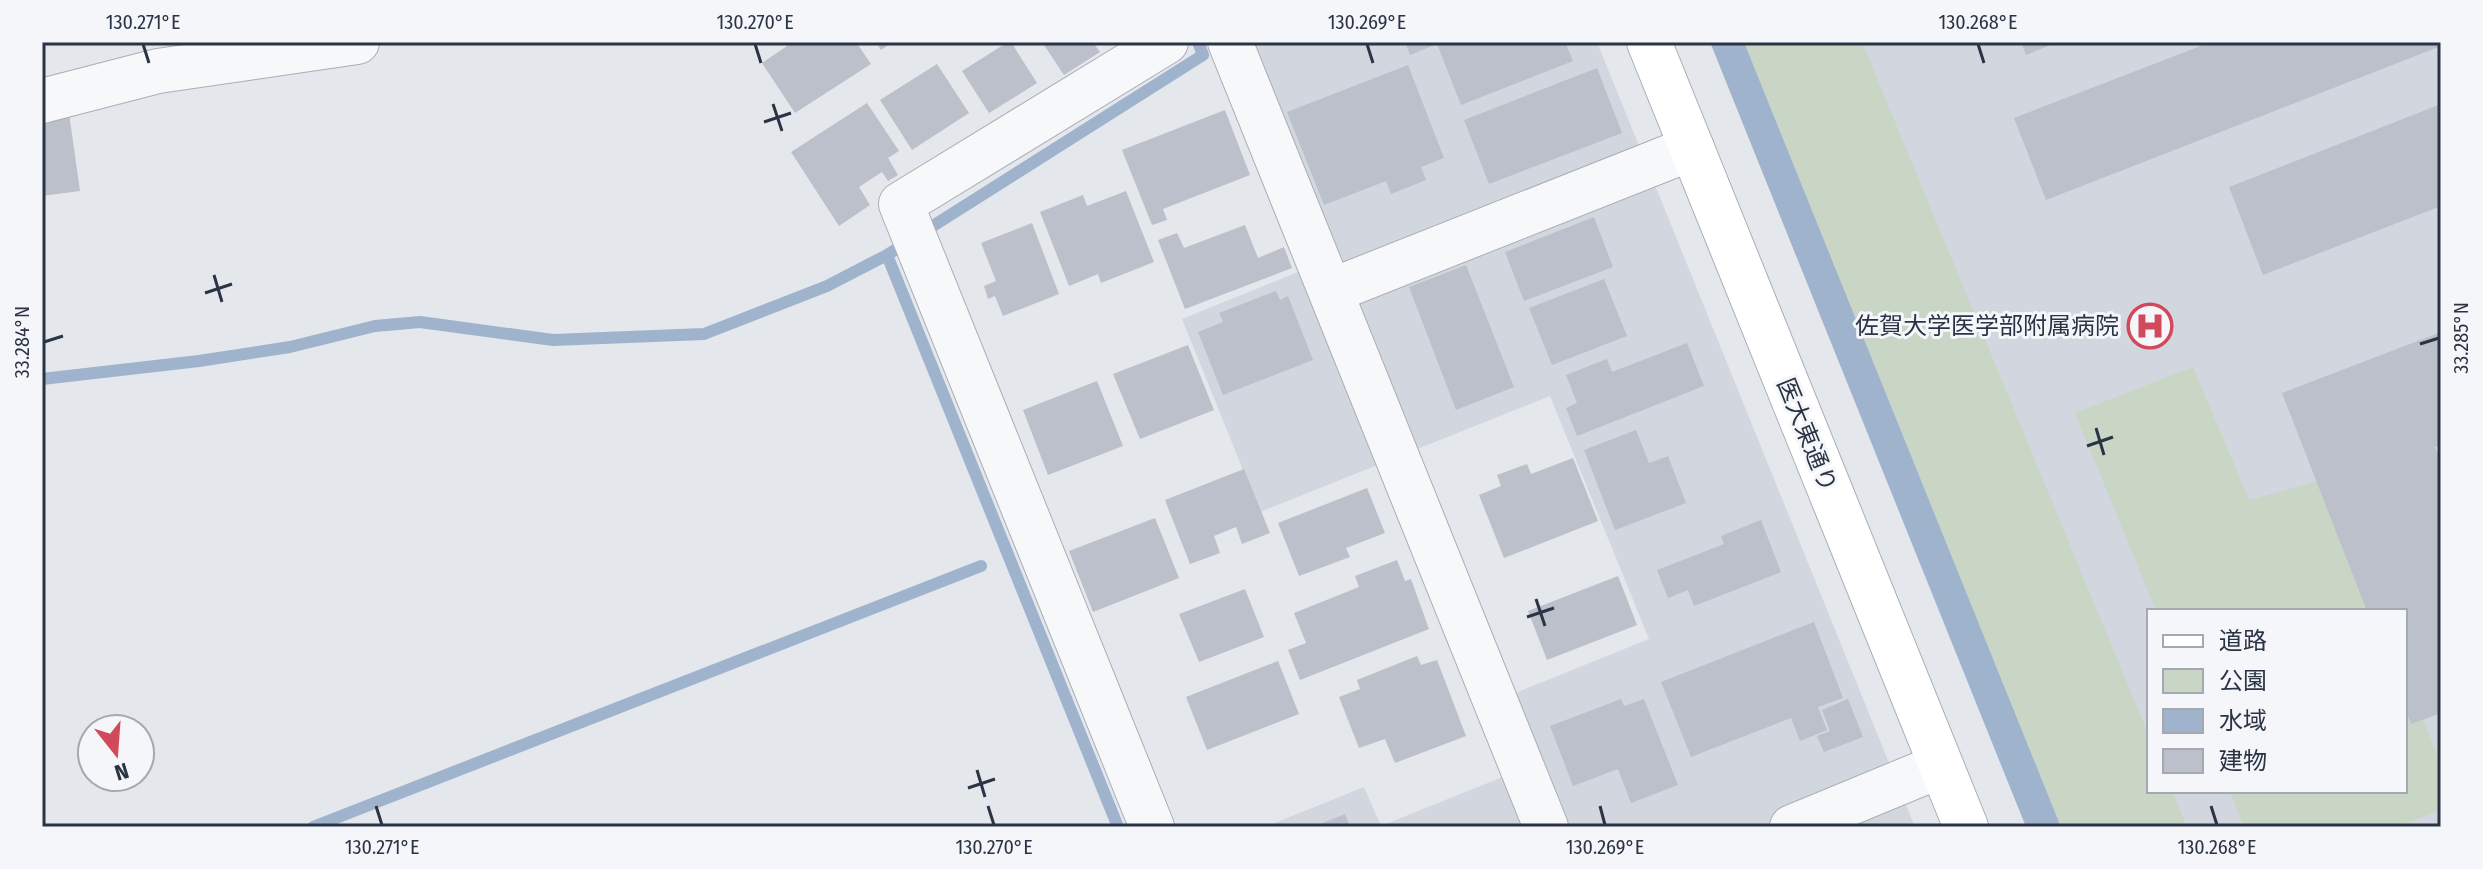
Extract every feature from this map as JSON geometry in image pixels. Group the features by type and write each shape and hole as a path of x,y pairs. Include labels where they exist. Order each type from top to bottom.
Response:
{"street":[{"path":"42,101 158,71 357,42"},
{"path":"1152,827 901,204 1166,42"},
{"path":"1230,42 1546,827"},
{"name":"医大東通り","path":"1649,42 1966,827"},
{"path":"1331,291 1692,148"},
{"path":"1792,827 1940,766"}],"shaded area":[{"path":"1242,42 1597,42 1915,827 1265,827 1364,787 1381,826 1535,764 1508,696 1649,639 1550,396 1260,512 1182,319 1330,259"},
{"name":"佐賀大学医学部附属病院","path":"1744,42 2441,42 2441,827 2061,827"}],"green space":[{"path":"1744,42 1862,42 2147,731 2147,793 2173,793 2187,827 2061,827"},
{"path":"2193,367 2249,500 2327,479 2378,609 2155,609 2075,413"},
{"path":"2407,680 2441,765 2441,810 2397,827 2244,827 2231,793 2407,793"}],"water":[{"path":"1710,42 1744,42 2061,827 2026,827"}],"building":[{"path":"785,42 856,42 871,64 795,113 762,63 787,46"},
{"path":"876,42 893,42 881,50"},
{"path":"1011,42 1037,83 989,113 962,71"},
{"path":"1042,42 1097,42 1094,44 1100,52 1064,75"},
{"path":"1405,42 1565,42 1573,61 1461,105 1437,44 1410,55"},
{"path":"2021,42 2058,42 2026,55"},
{"path":"2211,42 2441,42 2441,46 2046,200 2014,118"},
{"path":"937,64 969,113 912,150 880,100"},
{"path":"1408,65 1444,158 1421,167 1426,180 1391,194 1386,181 1324,205 1287,112"},
{"path":"1597,68 1622,133 1489,184 1464,120"},
{"path":"867,103 899,151 888,158 898,175 888,181 882,172 859,187 870,205 839,226 791,152"},
{"path":"2441,104 2441,206 2263,275 2229,187"},
{"path":"1225,110 1250,175 1163,209 1167,220 1152,225 1122,150"},
{"path":"69,113 80,191 42,196 42,118"},
{"path":"1126,191 1154,262 1101,283 1098,274 1069,286 1040,212 1083,195 1087,206"},
{"path":"1594,217 1613,267 1524,301 1505,252"},
{"path":"1032,223 1059,294 1003,316 995,296 988,299 984,286 996,281 981,243"},
{"path":"1245,225 1258,258 1284,247 1292,268 1185,309 1158,240 1177,233 1184,248"},
{"path":"1466,265 1514,387 1456,410 1409,287"},
{"path":"1604,279 1627,336 1552,365 1529,308"},
{"path":"1276,291 1280,300 1288,296 1313,360 1223,395 1198,332 1223,322 1219,313"},
{"path":"2441,332 2441,445 2435,447 2441,461 2441,713 2411,724 2407,713 2407,609 2366,609 2282,393"},
{"path":"1687,343 1704,386 1577,436 1566,408 1577,403 1566,375 1607,359 1612,372"},
{"path":"1188,345 1214,410 1140,439 1113,374"},
{"path":"1097,381 1123,446 1048,475 1023,410"},
{"path":"1636,430 1649,463 1668,456 1686,503 1615,530 1584,450"},
{"path":"1573,458 1598,521 1504,558 1479,495 1501,486 1497,475 1527,464 1531,474"},
{"path":"1244,469 1270,533 1242,544 1236,527 1214,536 1220,553 1190,564 1165,500"},
{"path":"1367,488 1385,533 1346,548 1350,557 1299,576 1278,523"},
{"path":"1155,518 1179,578 1093,612 1069,551"},
{"path":"1761,520 1781,572 1694,606 1688,590 1668,598 1657,570 1724,544 1721,536"},
{"path":"1397,560 1405,581 1411,579 1429,629 1300,680 1288,650 1306,643 1294,613 1359,587 1355,576"},
{"path":"1618,576 1637,625 1547,660 1528,611"},
{"path":"1245,589 1264,637 1199,662 1179,614"},
{"path":"1814,622 1843,698 1818,707 1827,730 1800,741 1791,718 1691,757 1661,682"},
{"path":"1417,656 1421,665 1437,660 1466,736 1395,763 1385,739 1359,748 1339,697 1360,689 1357,680"},
{"path":"1278,661 1299,714 1207,750 1186,697"},
{"path":"1621,699 1624,706 1644,699 1678,785 1631,803 1618,769 1573,786 1550,726"},
{"path":"1848,699 1863,737 1824,752 1817,736 1830,731 1822,710"},
{"path":"1345,814 1350,827 1313,827"}],"waterway":[{"path":"42,379 199,361 290,347 375,326 420,322 553,340 704,334 827,286 887,255 1203,55 1198,42"},
{"path":"887,255 1118,827"},
{"path":"313,827 981,566"}],"place":[{"name":"佐賀大学医学部附属病院","path":"2150,326"}]}
